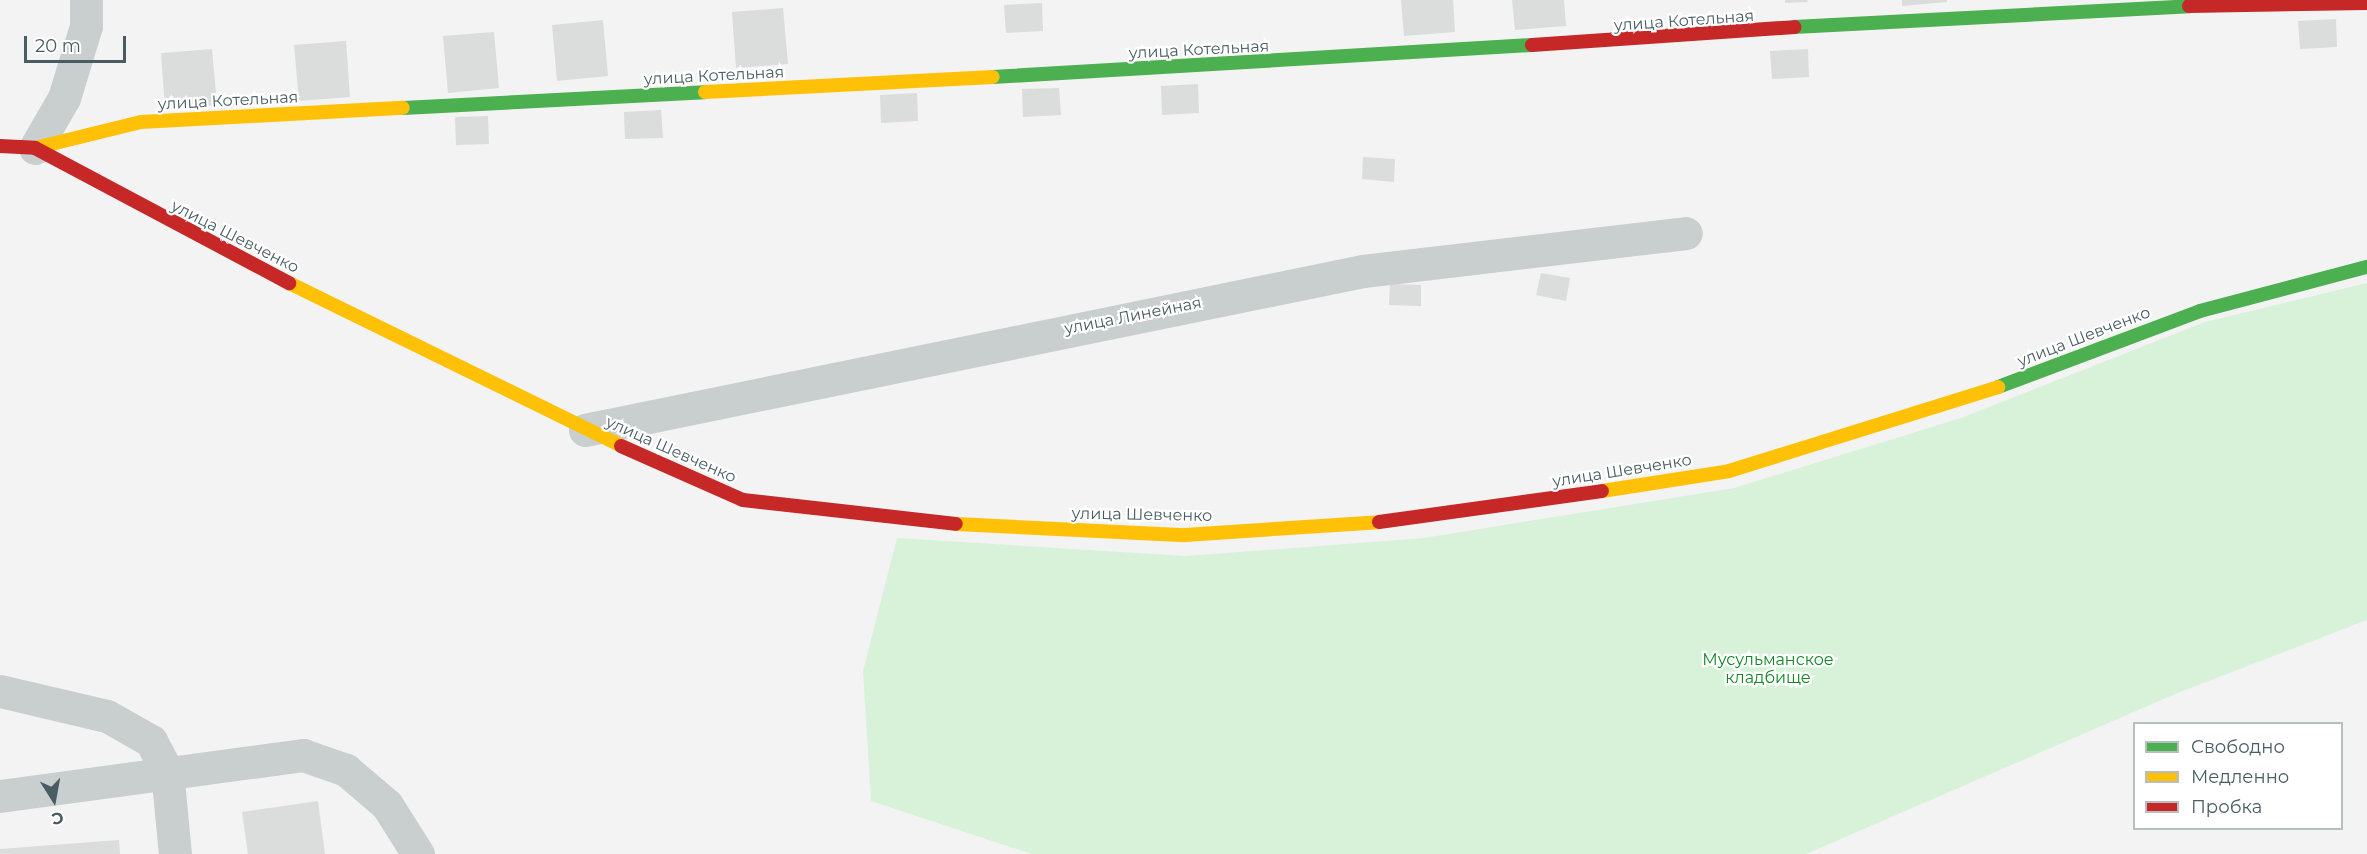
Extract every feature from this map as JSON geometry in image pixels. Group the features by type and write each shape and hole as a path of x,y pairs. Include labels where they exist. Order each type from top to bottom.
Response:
{"street":[{"path":"35,148 64,98 86,26 86,0"},
{"name":"улица Котельная","path":"35,148 141,122 1370,57 2086,7 2367,3"},
{"name":"улица Шевченко","path":"0,146 35,148 131,203 585,430 743,500 910,522 1185,535 1423,519 1729,471 1956,403 2200,311 2367,267"},
{"name":"улица Линейная","path":"585,430 1363,271 1686,233"},
{"path":"0,691 107,716 151,741 167,771 175,854"},
{"path":"0,796 167,771 303,755 346,770 387,805 418,854"}],"green space":[{"name":"Мусульманское кладбище","path":"2367,283 2367,620 2180,692 1806,854 1032,854 871,801 863,671 897,538 1186,556 1424,538 1734,488 1961,418 2205,322"}],"building":[{"path":"1401,0 1453,0 1455,32 1404,36"},
{"path":"1512,0 1564,0 1566,26 1515,30"},
{"path":"1785,0 1807,0 1808,2 1785,3"},
{"path":"1902,0 1947,0 1947,2 1902,6"},
{"path":"1042,3 1043,31 1006,33 1004,5"},
{"path":"783,8 788,64 736,68 732,12"},
{"path":"2336,19 2337,47 2300,49 2298,21"},
{"path":"603,20 608,76 557,81 552,25"},
{"path":"494,32 499,88 448,93 443,36"},
{"path":"346,41 350,97 299,101 294,45"},
{"path":"212,49 217,105 165,109 161,53"},
{"path":"1808,49 1809,77 1772,79 1770,51"},
{"path":"1198,84 1199,113 1162,115 1161,86"},
{"path":"1059,88 1061,115 1023,117 1022,89"},
{"path":"917,93 918,121 881,123 880,95"},
{"path":"661,110 663,138 625,139 624,112"},
{"path":"488,116 489,144 456,145 455,117"},
{"path":"1363,157 1395,159 1394,182 1362,179"},
{"path":"1541,273 1570,278 1566,301 1536,295"},
{"path":"1390,284 1421,285 1421,306 1389,305"},
{"path":"318,801 325,854 248,854 242,812"},
{"path":"119,840 120,854 0,854 0,849"}],"traffic: fast":[{"path":"1794,27 2189,6"},
{"path":"993,77 1532,45"},
{"path":"403,108 705,92"},
{"path":"1998,387 2200,311 2367,267"}],"traffic: slow":[{"path":"705,92 993,77"},
{"path":"35,148 141,122 403,108"},
{"path":"289,283 621,446"},
{"path":"1602,491 1729,471 1998,387"},
{"path":"956,524 1185,535 1379,522"}],"traffic: jam":[{"path":"2189,6 2367,3"},
{"path":"1532,45 1794,27"},
{"path":"0,146 35,148 289,283"},
{"path":"621,446 743,500 956,524"},
{"path":"1379,522 1602,491"}]}
